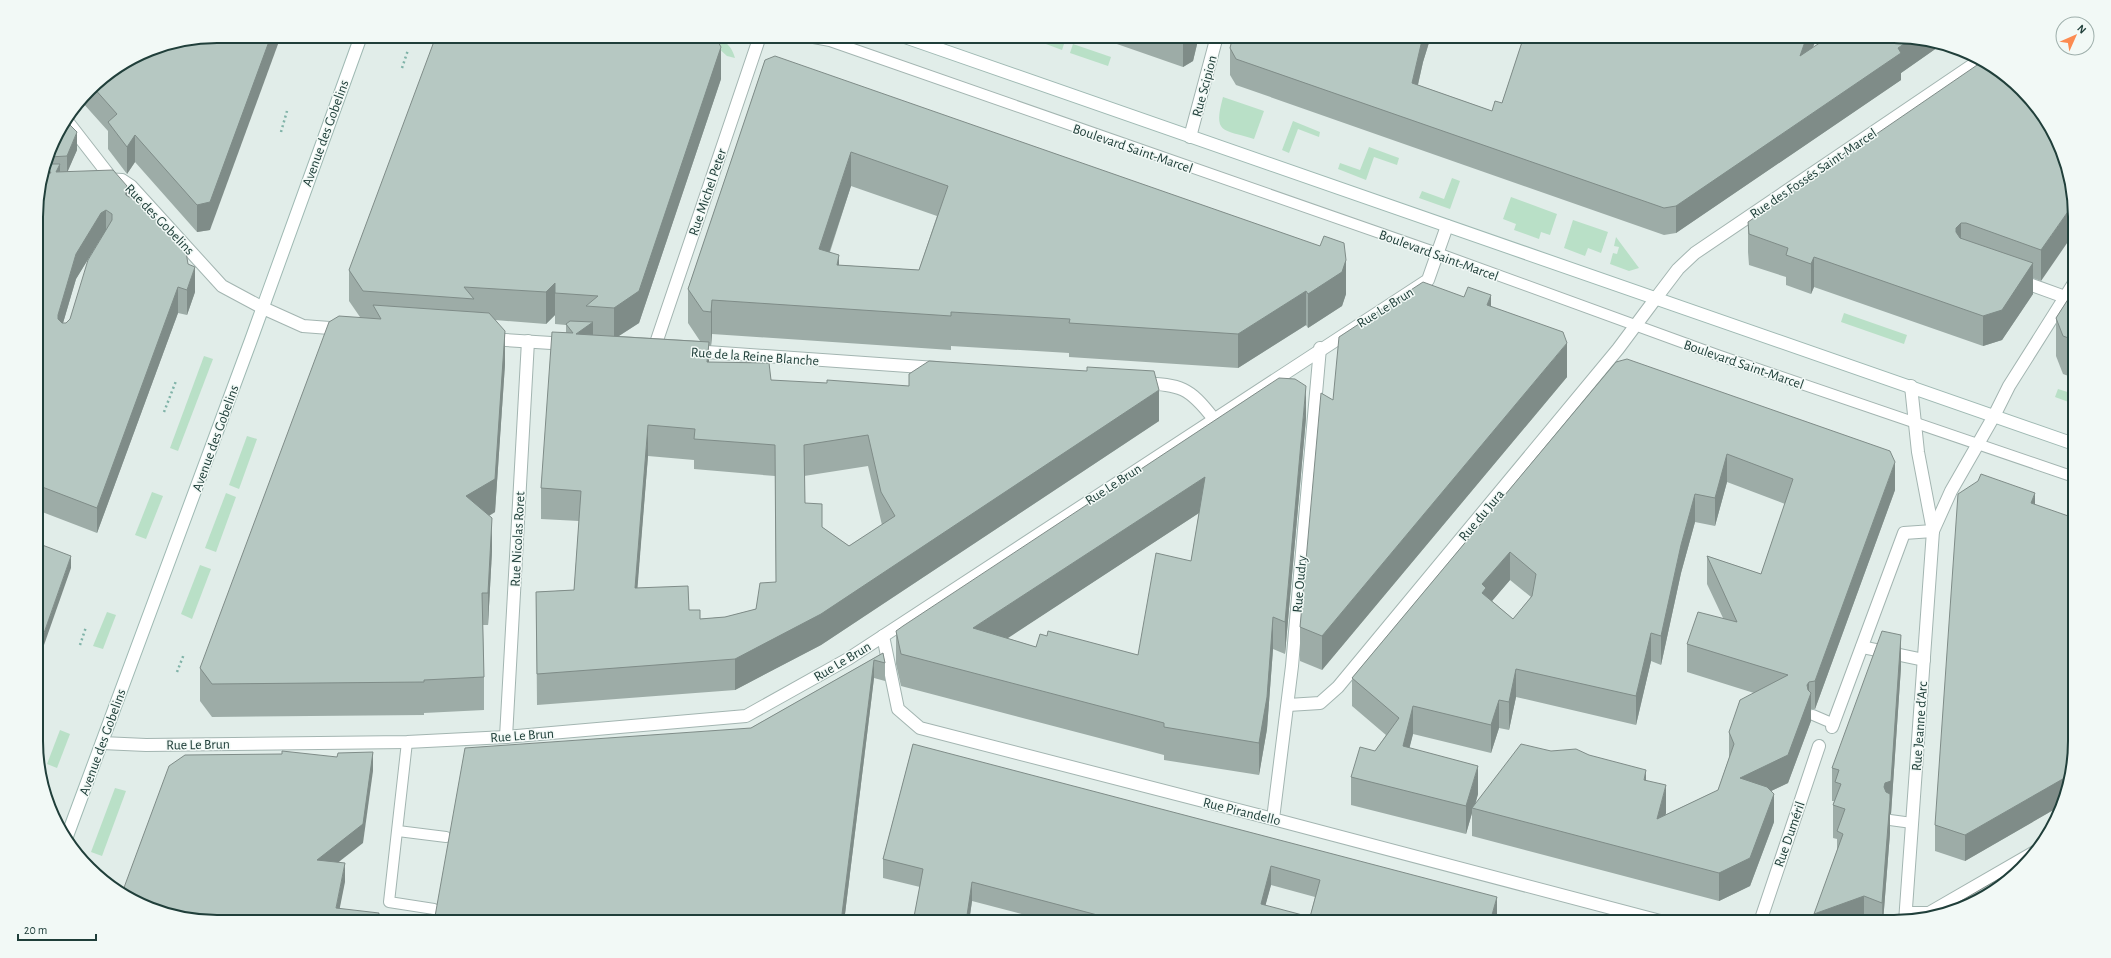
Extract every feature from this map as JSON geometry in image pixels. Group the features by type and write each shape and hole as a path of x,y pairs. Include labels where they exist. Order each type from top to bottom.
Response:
{"street":[{"name":"Avenue des Gobelins","path":"69,832 263,308 358,43"},
{"name":"Rue Michel Peter","path":"654,349 758,43"},
{"name":"Boulevard Saint-Marcel","path":"922,43 2068,442"},
{"name":"Rue Scipion","path":"1190,137 1215,43"},
{"name":"Rue des Fossés Saint-Marcel","path":"1656,298 1678,269 1695,253 1975,63"},
{"name":"Rue des Gobelins","path":"70,124 112,179 122,180 131,186 142,206 222,286 263,308"},
{"path":"90,180 112,179"},
{"name":"Rue Le Brun","path":"102,743 160,745 407,742 506,737 746,716 848,659 1320,348 1428,280 1447,226"},
{"path":"2006,276 2065,297"},
{"name":"Rue Jeanne d'Arc","path":"1933,531 1952,491 1979,445 2010,386 2068,292"},
{"name":"Rue du Jura","path":"1288,705 1320,703 1338,687 1636,326 1656,298"},
{"path":"263,308 303,326 357,330"},
{"path":"474,338 577,344"},
{"name":"Rue Nicolas Roret","path":"506,737 528,341"},
{"name":"Rue de la Reine Blanche","path":"639,348 946,369"},
{"name":"Rue Oudry","path":"1273,819 1288,705 1320,348"},
{"path":"1128,382 1167,384 1181,388 1197,399 1213,418"},
{"name":"Rue Jeanne d'Arc","path":"1906,915 1933,531 1922,480 1911,386"},
{"path":"1833,726 1904,533 1933,531"},
{"name":"Rue Pirandello","path":"883,636 898,709 920,728 1637,915"},
{"path":"1862,647 1924,660"},
{"name":"Rue Duméril","path":"1762,915 1819,746"},
{"path":"1935,910 2021,860"}],"lane":[{"name":"Boulevard Saint-Marcel","path":"836,43 1437,253 1636,326 2068,475"},
{"path":"1813,715 1833,726"},
{"path":"407,742 389,902 434,909"},
{"path":"1890,820 1912,823"},
{"path":"398,831 446,837"}],"path":[{"path":"402,68 408,50"},
{"path":"280,132 287,112"},
{"path":"164,412 176,381"},
{"path":"80,645 86,627"},
{"path":"177,672 184,654"}],"green space":[{"path":"708,43 726,43 732,50 735,58 727,56 716,46"},
{"path":"1043,43 1064,43 1062,50"},
{"path":"1073,44 1111,57 1108,66 1070,53"},
{"path":"1223,97 1264,111 1254,139 1227,131 1220,124 1220,109"},
{"path":"1293,121 1320,132 1319,137 1298,129 1289,153 1282,150"},
{"path":"1369,147 1399,158 1397,165 1374,157 1366,180 1338,169 1340,163 1360,170"},
{"path":"1452,178 1460,181 1450,209 1419,198 1422,191 1444,199"},
{"path":"1511,197 1557,214 1550,235 1541,232 1539,239 1514,230 1516,224 1503,219"},
{"path":"1573,220 1608,232 1601,253 1588,248 1585,256 1564,248"},
{"path":"1616,237 1639,268 1629,271 1610,264 1613,253 1617,254 1619,247 1614,246"},
{"path":"1844,313 1907,335 1904,344 1841,322"},
{"path":"204,356 213,359 178,451 170,448"},
{"path":"2058,389 2068,392 2068,402 2055,397"},
{"path":"247,436 257,439 239,489 229,485"},
{"path":"152,492 163,496 146,539 135,535"},
{"path":"226,493 236,497 216,552 205,548"},
{"path":"200,565 211,569 192,619 181,614"},
{"path":"107,612 116,615 103,649 93,646"},
{"path":"60,730 70,734 57,768 47,764"},
{"path":"115,788 126,791 102,856 91,852"}],"building":[{"path":"268,43 210,202 197,205 135,135 127,147 108,122 117,114 97,91 121,72 140,61 161,52 195,44"},
{"path":"433,43 719,43 721,47 639,291 614,308 586,306 598,296 555,293 555,283 546,292 464,287 474,299 363,291 349,270"},
{"path":"1231,43 1421,43 1412,83 1492,111 1495,101 1502,103 1522,43 1805,43 1800,56 1820,43 1905,43 1898,48 1901,53 1676,206 1664,208 1236,59 1230,48"},
{"path":"775,56 1320,246 1324,236 1344,243 1346,260 1342,272 1308,294 1306,291 1238,334 1069,323 1070,319 951,312 951,316 712,300 711,312 703,311 688,289 765,60","holes":["851,152 948,186 919,270 837,265 839,255 819,249"]},
{"path":"1978,64 2009,86 2025,102 2045,130 2059,161 2065,183 2068,206 2068,212 2041,250 1966,223 1961,223 1956,228 1956,232 1960,238 2033,263 2002,310 1983,316 1814,257 1811,264 1786,255 1788,248 1749,234 1748,222"},
{"path":"70,125 77,132 67,156 54,157"},
{"path":"51,164 60,164 56,172 113,170 127,186 125,189 126,195 129,197 135,196 186,252 188,264 195,267 187,290 178,287 97,508 43,487 43,206 46,183 49,173 51,173 49,171","holes":["106,210 112,214 112,220 88,260 70,319 66,323 62,323 58,319 58,315 76,254 101,213"]},
{"path":"1423,282 1464,297 1468,287 1491,295 1487,305 1563,332 1567,343 1322,636 1300,627 1321,393 1333,400 1339,337"},
{"path":"2068,299 2068,338 2063,336 2056,318"},
{"path":"373,305 489,313 505,331 495,479 466,496 492,518 488,593 482,593 484,677 424,680 424,682 212,684 200,668 329,322 339,316 381,319"},
{"path":"570,321 593,322 576,334 709,342 707,362 769,363 771,380 827,383 827,380 909,386 909,374 929,361 1087,371 1087,367 1154,371 1159,390 821,614 735,659 537,674 536,592 574,590 581,491 541,488 552,332 573,333 566,324","holes":["648,425 695,429 694,439 775,445 776,582 760,583 756,609 725,617 700,619 700,610 689,610 688,586 635,588","868,435 881,492 895,516 849,546 822,527 822,504 805,503 804,445"]},
{"path":"1627,359 1890,451 1895,462 1815,681 1809,682 1807,685 1808,690 1811,693 1788,755 1740,778 1767,787 1774,794 1750,858 1719,873 1472,808 1521,744 1551,751 1576,749 1589,755 1646,770 1644,780 1666,785 1657,819 1718,790 1734,744 1729,732 1740,700 1788,675 1687,644 1698,612 1737,622 1707,556 1761,574 1793,479 1727,454 1715,498 1695,494 1681,545 1661,636 1651,633 1636,696 1516,669 1509,702 1499,700 1491,725 1413,706 1403,746 1478,766 1466,806 1351,777 1360,747 1375,751 1399,718 1352,678 1616,362","holes":["1510,552 1536,574 1532,596 1513,619 1482,593 1486,588 1482,584"]},
{"path":"1279,378 1295,379 1306,386 1285,622 1273,617 1267,697 1259,743 1164,727 1164,723 901,654 896,631","holes":["1205,477 1191,561 1156,553 1138,655 1048,631 1047,636 1040,634 1036,647 973,628"]},
{"path":"1981,474 2035,493 2031,503 2068,516 2068,752 2064,778 1965,835 1935,825 1958,494 1978,481"},
{"path":"43,545 71,556 43,636"},
{"path":"1882,631 1901,635 1891,781 1885,783 1884,787 1886,792 1890,794 1890,800 1882,903 1864,896 1814,914 1843,834 1837,831 1845,809 1833,805 1841,784 1835,782 1839,770 1832,768"},
{"path":"883,653 885,663 874,660 842,915 435,915 465,748 751,728"},
{"path":"913,744 1497,897 1492,915 1311,915 1320,880 1271,866 1261,904 1302,915 1097,915 972,882 967,915 914,915 923,869 883,859"},
{"path":"282,751 337,757 338,753 373,752 363,824 317,860 345,863 336,908 379,913 379,915 195,914 161,906 124,888 169,766 185,755 282,754"},
{"path":"2004,876 1981,892 1957,903"}]}
